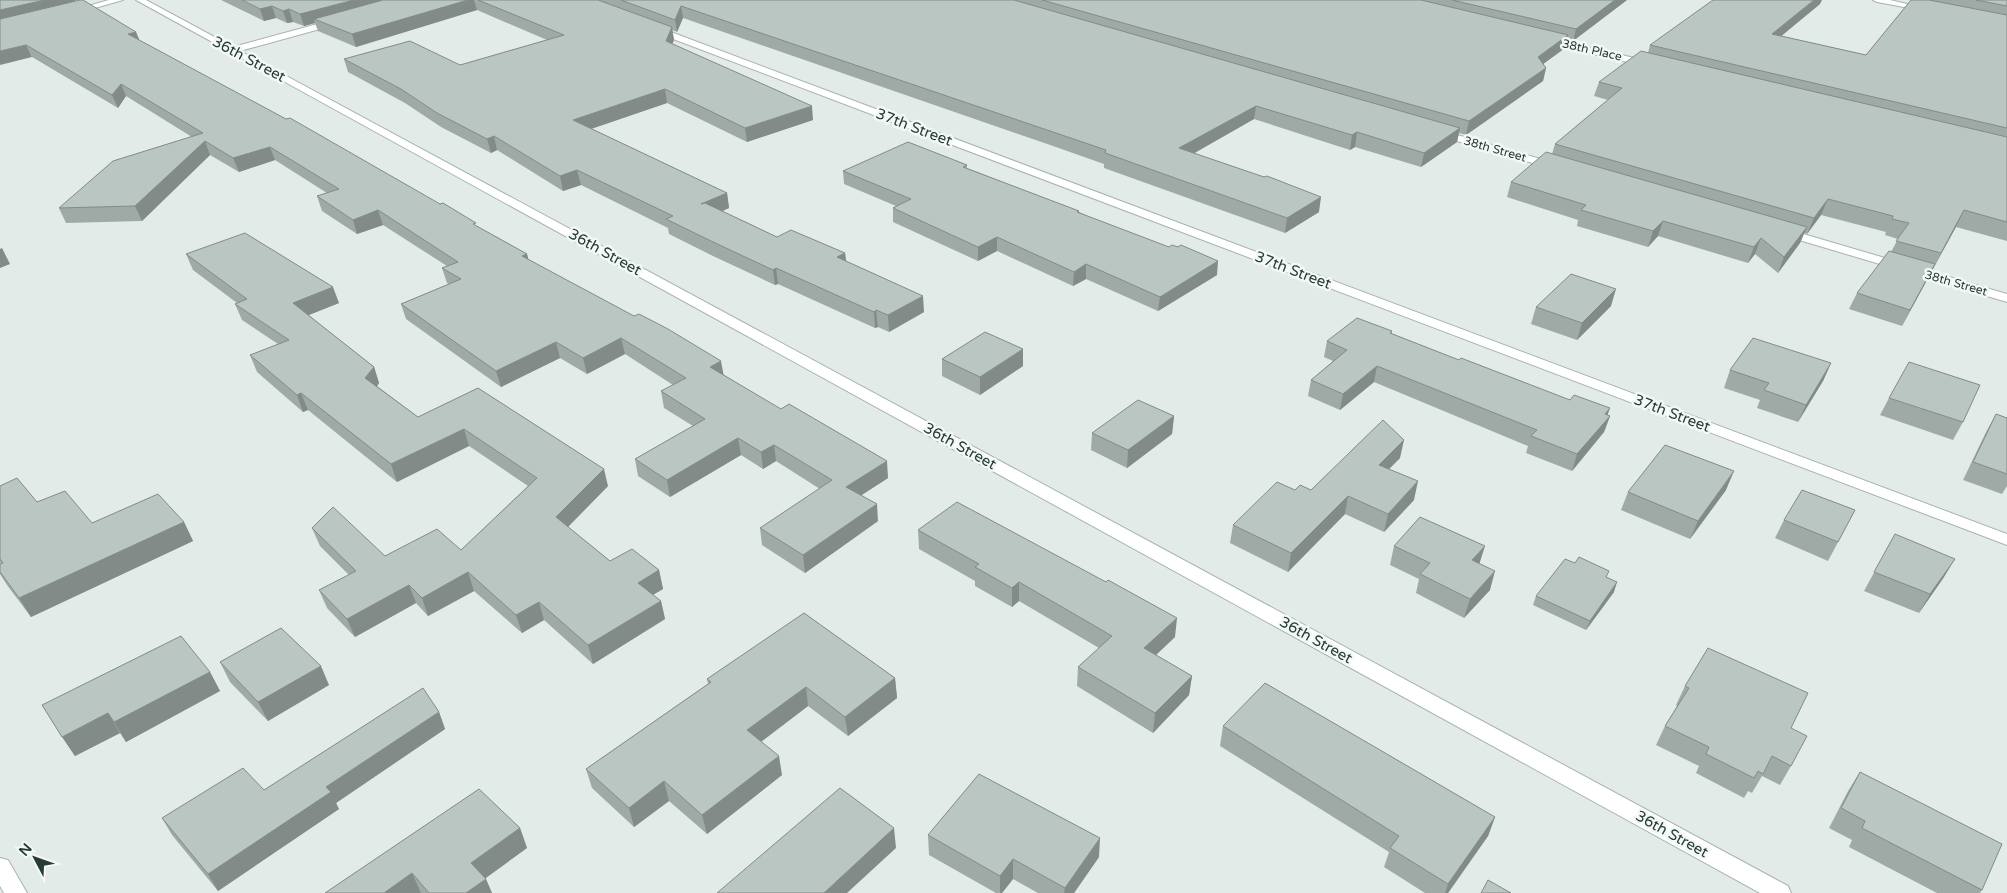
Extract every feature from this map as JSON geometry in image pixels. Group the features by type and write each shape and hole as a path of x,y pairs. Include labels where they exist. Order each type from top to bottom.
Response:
{"street":[{"path":"64,13 120,0"},
{"name":"36th Street","path":"140,0 1780,893"},
{"path":"1877,0 1932,11"},
{"path":"233,50 344,20"},
{"name":"37th Street","path":"644,25 2007,540"},
{"name":"38th Place","path":"1535,37 1660,67"},
{"name":"38th Street","path":"1433,131 1567,170"},
{"name":"38th Street","path":"1768,228 2007,298"},
{"path":"0,867 16,893"}],"building":[{"path":"0,0 45,0 0,10"},
{"path":"80,0 136,32 128,34 286,119 290,118 440,204 443,203 476,223 473,224 527,254 522,256 634,316 639,314 668,329 721,361 710,367 781,409 789,404 887,461 846,487 877,504 803,555 760,528 832,480 774,445 761,452 738,438 667,480 635,459 705,419 661,391 686,378 621,338 583,358 556,342 496,371 401,304 461,279 442,268 458,262 378,210 353,220 317,196 339,189 270,147 233,158 205,141 135,206 59,208 113,161 203,133 121,84 112,95 26,45 0,51 0,19"},
{"path":"242,0 354,0 300,14 289,9 283,11 272,6 260,9"},
{"path":"383,0 468,0 352,34 314,19"},
{"path":"478,0 598,0 672,27 666,41 812,106 745,128 665,89 573,120 727,193 701,204 705,203 777,237 791,230 845,253 837,257 923,296 888,315 876,310 874,312 776,268 773,270 711,241 666,219 673,216 577,170 560,176 494,136 487,139 437,113 401,89 344,59 410,41 460,65 564,35"},
{"path":"621,0 1014,0 1460,128 1424,153 1357,132 1352,135 1256,106 1179,148 1264,177 1267,176 1321,197 1287,218 1105,153 1106,150 681,6 675,20"},
{"path":"1042,0 1421,0 1568,35 1538,57 1546,68 1469,121"},
{"path":"1452,0 1615,0 1576,29"},
{"path":"1713,0 1814,0 1772,34 1866,55 1911,0 1929,0 2007,15 2007,128 1650,45"},
{"path":"1976,0 2007,0 2007,6"},
{"path":"1641,51 2007,137 2007,222 1964,210 1941,253 1896,241 1909,223 1892,219 1893,216 1828,199 1814,218 1555,144 1622,88 1599,82"},
{"path":"908,142 967,165 963,167 1079,211 1077,212 1169,247 1181,245 1218,261 1160,297 1086,264 1074,272 997,237 978,247 893,208 911,199 843,171"},
{"path":"1546,152 1807,227 1784,257 1761,238 1754,247 1663,221 1653,231 1581,210 1586,205 1511,182"},
{"path":"245,233 333,287 293,303 374,367 365,378 418,417 478,388 604,469 556,517 610,561 632,549 659,570 638,583 661,601 588,645 539,602 516,615 468,572 422,598 409,585 347,619 319,590 356,571 312,528 333,507 385,556 437,529 461,550 537,478 464,429 391,464 301,393 297,395 250,355 289,340 235,304 247,299 186,254"},
{"path":"1889,251 1935,264 1910,310 1857,293"},
{"path":"1571,274 1616,289 1582,323 1536,307"},
{"path":"1357,318 1459,360 1461,358 1570,400 1574,395 1610,408 1605,414 1610,416 1577,454 1531,436 1537,430 1377,366 1343,394 1311,380 1347,350 1327,341"},
{"path":"985,332 1023,349 980,377 942,359"},
{"path":"1753,338 1831,363 1806,405 1764,390 1769,383 1730,370"},
{"path":"1909,362 1980,385 1963,422 1889,398"},
{"path":"1138,400 1174,416 1128,450 1092,433"},
{"path":"1996,414 2007,418 2007,474 1973,462"},
{"path":"1383,420 1404,440 1379,465 1418,481 1388,514 1348,496 1291,553 1233,525 1277,482 1295,490 1300,485 1311,490"},
{"path":"1665,445 1734,471 1698,521 1628,492"},
{"path":"17,478 37,502 65,491 92,523 158,494 184,522 19,598 0,572 0,564 3,563 0,559 0,486"},
{"path":"1802,490 1855,510 1838,542 1784,520"},
{"path":"957,502 1177,618 1144,648 1192,676 1155,713 1078,667 1112,636 1019,582 1012,588 975,567 979,564 918,530"},
{"path":"1420,517 1485,546 1472,560 1495,571 1470,599 1420,574 1430,563 1394,546"},
{"path":"1895,534 1955,559 1930,594 1874,572"},
{"path":"1579,557 1609,571 1606,577 1617,582 1590,621 1536,596 1565,559 1575,563"},
{"path":"804,613 895,678 845,717 806,687 747,730 779,756 702,815 664,781 629,808 586,769 711,682 707,679"},
{"path":"281,628 321,666 258,702 220,662"},
{"path":"181,636 210,672 114,722 108,713 62,737 42,705"},
{"path":"1708,648 1808,693 1791,728 1807,736 1791,766 1772,756 1763,774 1758,771 1754,778 1706,754 1709,747 1665,726 1689,688 1685,686"},
{"path":"1265,683 1495,817 1448,884 1390,848 1399,836 1223,726"},
{"path":"423,688 439,712 326,787 331,792 208,874 162,818 243,768 264,790"},
{"path":"1860,772 2002,844 1982,890 1862,828 1865,821 1841,808"},
{"path":"979,774 1100,838 1065,888 1013,859 1000,876 928,835"},
{"path":"840,788 894,828 824,893 717,893"},
{"path":"479,789 520,828 471,863 486,879 466,893 429,893 412,873 384,893 325,893"},
{"path":"1488,880 1511,893 1481,893"}]}
